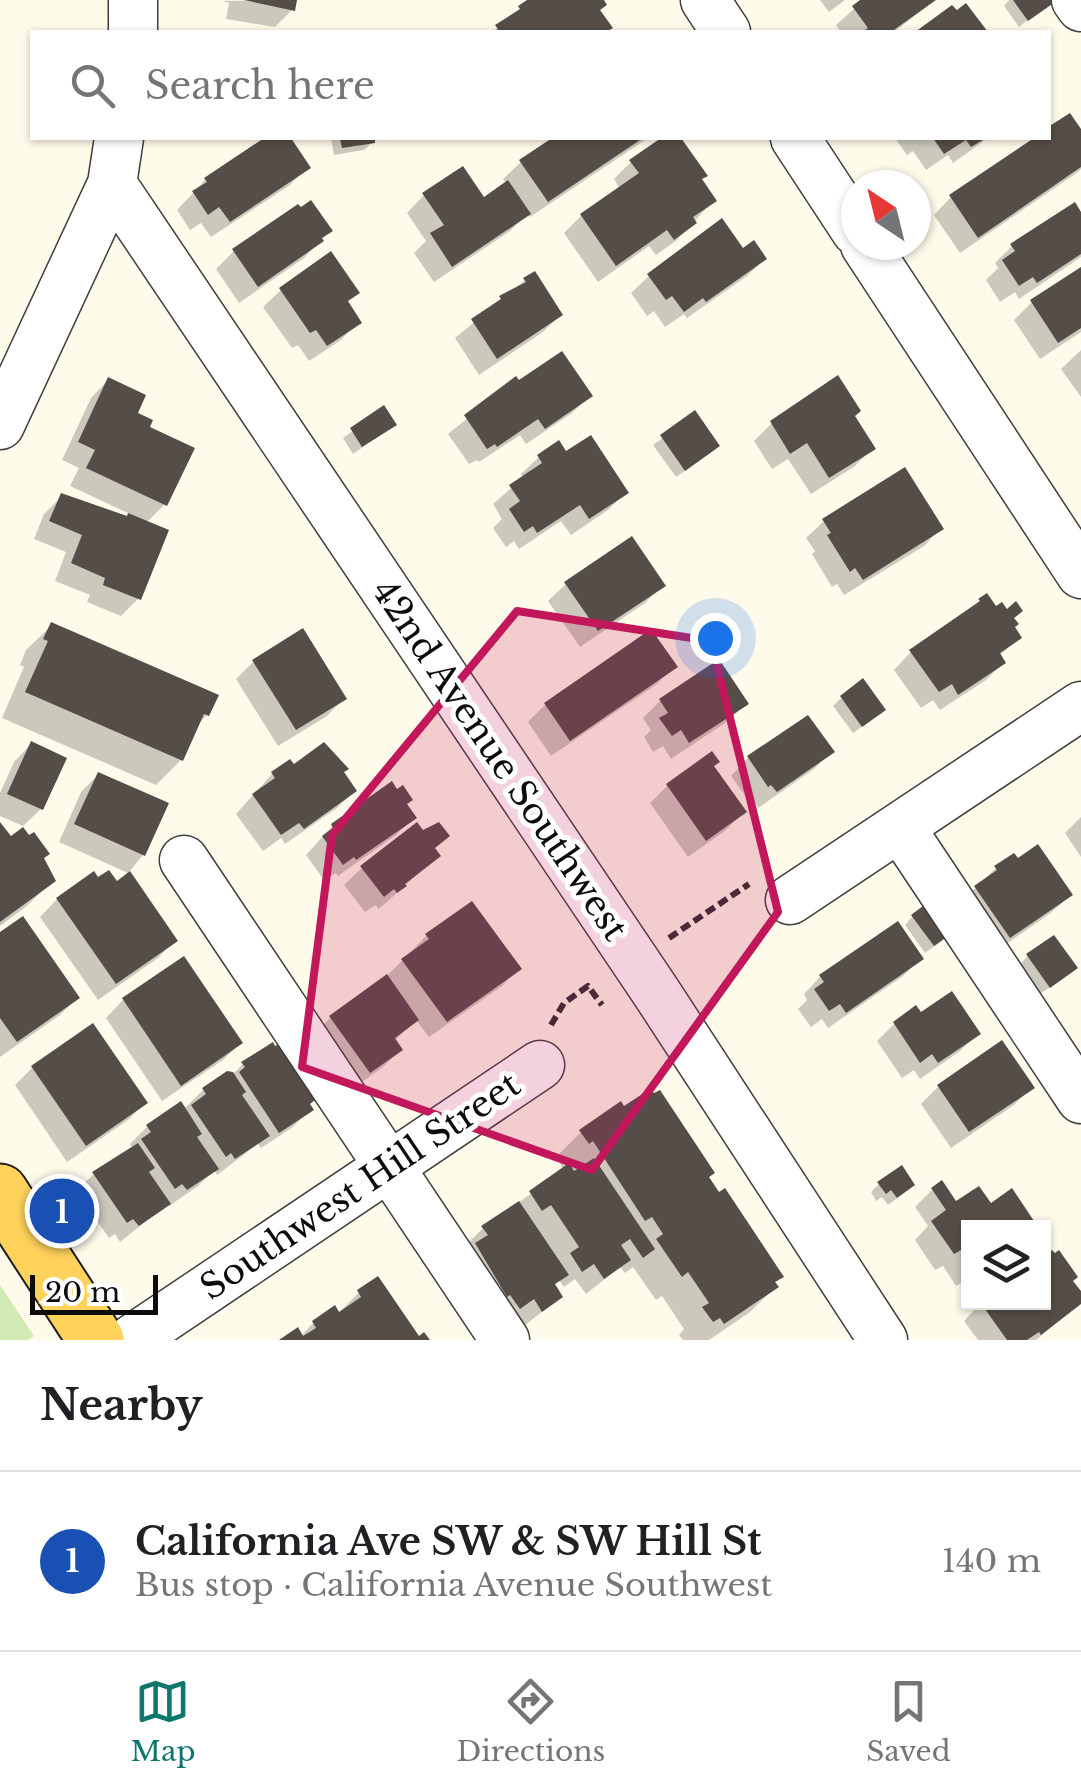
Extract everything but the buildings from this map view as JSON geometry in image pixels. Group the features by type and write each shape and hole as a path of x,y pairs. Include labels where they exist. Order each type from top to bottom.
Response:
{"main road":[{"path":"0,1192 96,1340"}],"street":[{"path":"133,0 133,30"},
{"path":"705,0 725,30"},
{"path":"1076,0 1081,8"},
{"path":"0,425 112,184 118,140"},
{"path":"796,140 841,208"},
{"name":"42nd Avenue Southwest","path":"112,184 656,992 883,1340"},
{"path":"876,260 1081,574"},
{"path":"770,892 900,827 1081,706"},
{"path":"900,827 1081,1099"},
{"path":"184,860 505,1340"},
{"name":"Southwest Hill Street","path":"130,1340 389,1167 543,1050"}],"path":[{"path":"664,942 770,892"},
{"name":"Southwest Hill Street","path":"543,1050 564,1003 588,986 602,1006"}],"highlighted area":[{"path":"517,611 711,641 778,912 592,1170 302,1067 332,835"}],"green space":[{"path":"0,1285 34,1336 28,1340 0,1340"}],"place":[{"name":"California Ave SW & SW Hill St","path":"62,1211"}]}
